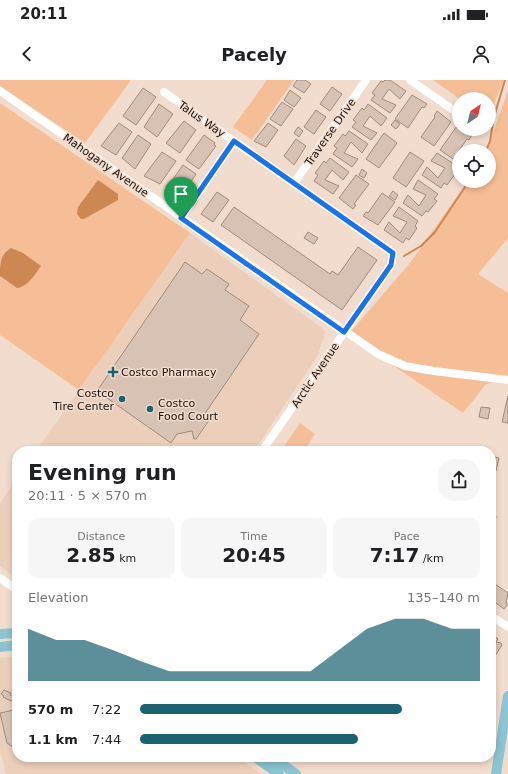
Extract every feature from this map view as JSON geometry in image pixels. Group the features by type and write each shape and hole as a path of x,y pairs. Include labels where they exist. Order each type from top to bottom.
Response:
{"main road":[{"path":"0,634 12,633"},
{"path":"0,646 12,645"},
{"path":"496,774 508,696"},
{"path":"262,762 279,774"},
{"path":"279,762 296,774"}],"street":[{"name":"Traverse Drive","path":"294,183 366,80"},
{"path":"410,80 452,109"},
{"name":"Mahogany Avenue","path":"0,91 344,332 378,354 405,366 508,380"},
{"name":"Talus Way","path":"164,92 387,248 393,253 393,258"},
{"path":"181,218 234,141"},
{"name":"Arctic Avenue","path":"265,446 391,265 393,258"},
{"path":"0,578 12,586"},
{"path":"496,619 508,627"}],"shaded area":[{"path":"0,80 131,80 85,143 0,86"},
{"path":"267,80 294,80 252,140 233,127"},
{"path":"433,80 504,80 496,99 496,92 452,92 452,93"},
{"path":"508,90 508,238 478,274 508,293 508,379 486,384 463,413 348,335 410,263 463,188 496,188 496,144 489,144 492,136 496,136 496,125"},
{"path":"0,103 190,233 79,390 0,335"},
{"path":"98,180 118,194 118,200 84,219 81,219 77,214 78,207"},
{"path":"190,233 322,328 325,332 318,355 257,446 40,446"},
{"path":"11,248 23,253 41,266 28,283 17,288 0,276 3,257"},
{"path":"300,423 315,434 307,446 284,446"},
{"path":"12,485 12,574 0,566 0,503"},
{"path":"12,657 12,762 244,762 262,774 6,774 0,749 0,658"}],"building":[{"path":"297,80 305,80 311,84 304,93 293,86"},
{"path":"385,80 390,80 406,91 400,99 389,89 382,99 396,105 390,113 371,100 375,95 372,93 381,81 383,82"},
{"path":"332,87 342,94 330,111 320,104"},
{"path":"143,88 156,97 136,125 123,116"},
{"path":"290,90 301,98 294,107 284,100"},
{"path":"412,95 427,104 424,108 422,107 408,128 395,119"},
{"path":"282,102 293,109 281,126 270,119"},
{"path":"159,104 173,114 157,137 144,127"},
{"path":"368,104 387,118 381,126 370,116 363,126 377,133 371,140 352,127 356,122 353,120 362,108 364,110"},
{"path":"316,110 326,117 314,134 304,127"},
{"path":"437,111 451,122 434,146 421,137 435,117 434,116"},
{"path":"395,120 400,124 396,129 391,125"},
{"path":"184,121 196,130 180,153 166,143"},
{"path":"119,123 132,132 116,155 101,146"},
{"path":"268,123 278,130 266,147 254,141"},
{"path":"298,127 303,131 299,137 294,133"},
{"path":"349,131 368,144 362,153 351,142 344,153 358,159 352,167 333,154 337,148 334,146 343,134 345,136"},
{"path":"384,133 397,143 379,168 366,159"},
{"path":"452,133 452,136 471,136 464,144 452,144 452,158 440,150"},
{"path":"138,135 151,144 135,169 122,158"},
{"path":"204,135 215,143 214,145 216,146 199,169 186,160"},
{"path":"296,139 306,146 294,165 284,156"},
{"path":"162,152 176,161 160,184 144,176"},
{"path":"410,152 424,161 406,187 393,178"},
{"path":"437,153 452,163 452,178 447,185 444,183 441,188 422,175 427,167 438,178 445,168 431,161"},
{"path":"330,158 349,172 343,180 332,170 325,180 339,186 333,194 314,181 318,175 315,173 324,161 326,163"},
{"path":"183,165 196,174 179,200 166,189"},
{"path":"362,169 367,173 364,178 359,175"},
{"path":"356,175 369,184 354,204 356,205 353,209 339,198"},
{"path":"418,180 438,194 434,199 437,201 428,212 426,211 422,216 403,203 408,195 419,206 426,195 413,189"},
{"path":"393,191 398,195 395,200 389,196"},
{"path":"217,192 229,200 213,222 201,214"},
{"path":"382,193 395,202 378,225 363,216 366,212 368,213"},
{"path":"234,207 330,274 332,271 338,275 358,247 377,260 342,310 221,225"},
{"path":"399,207 418,221 415,226 417,228 409,240 406,238 403,243 384,230 389,222 400,233 407,222 393,216"},
{"path":"308,232 318,238 314,244 304,238"},
{"path":"185,262 202,274 207,269 229,284 225,290 249,306 240,320 259,334 204,415 210,419 196,439 194,439 192,431 177,434 171,443 97,391"},
{"path":"508,396 508,423 502,422"},
{"path":"481,407 490,408 488,419 479,417"},
{"path":"496,457 499,458 496,471"},
{"path":"496,585 508,593 506,603 508,604 504,609 496,603"},
{"path":"496,642 501,643 502,645 496,654"},
{"path":"4,690 11,693 10,695 12,696 12,700 11,701 3,697 4,696 1,694"},
{"path":"12,710 12,746 7,743 0,713"}],"waterway":[{"path":"489,144 494,117 505,80"},
{"path":"404,256 421,246 435,232 464,188"}],"place":[{"name":"Costco Pharmacy","path":"113,372"},
{"name":"Costco Tire Center","path":"122,399"},
{"name":"Costco Food Court","path":"150,409"}],"route":[{"path":"234,141 387,248 393,253 393,258 391,265 344,332 181,218 234,141"}]}
